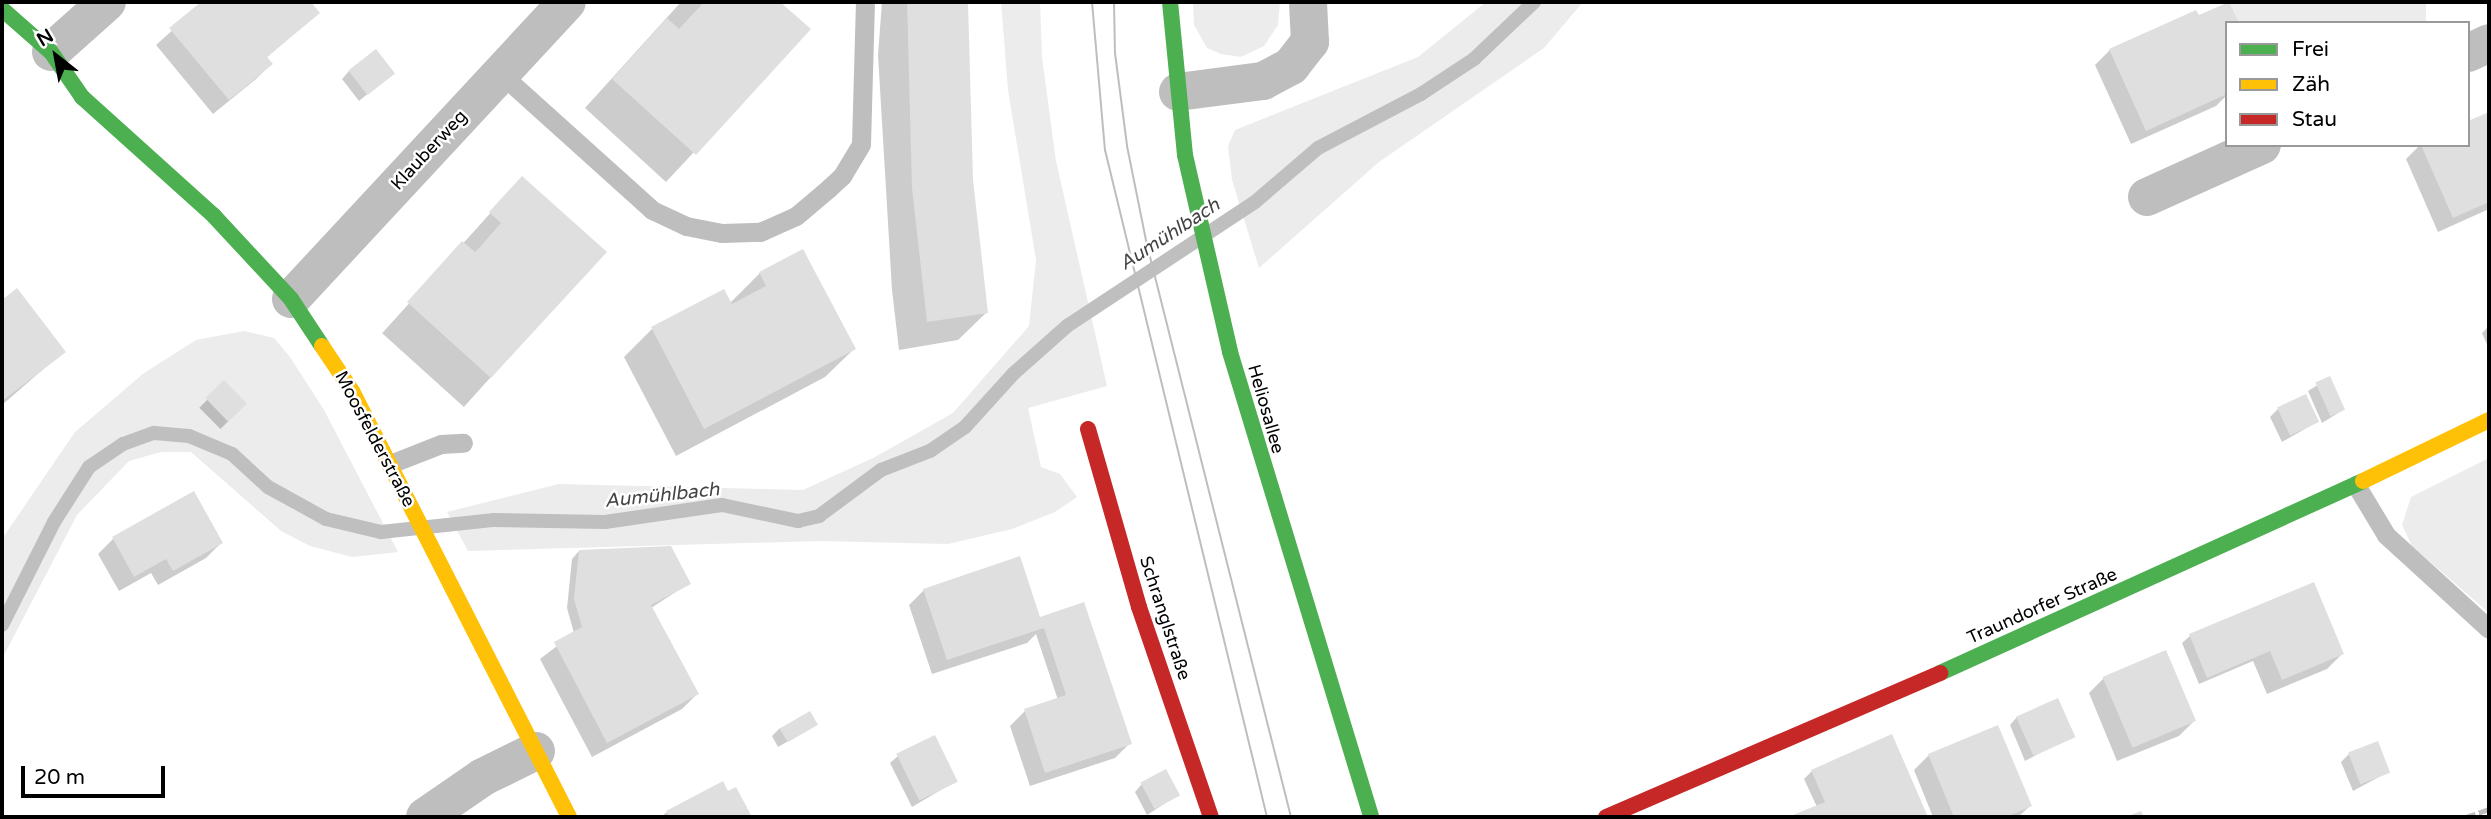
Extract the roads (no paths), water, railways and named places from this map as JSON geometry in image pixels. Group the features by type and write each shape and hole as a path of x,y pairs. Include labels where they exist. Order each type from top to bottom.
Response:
{"street":[{"path":"51,52 107,2"},
{"name":"Klauberweg","path":"290,299 567,2"},
{"name":"Heliosallee","path":"1170,2 1178,92 1196,209 1210,268 1264,472 1371,817"},
{"path":"1178,92 1263,81 1291,66 1310,42 1308,2"},
{"name":"Moosfelderstraße","path":"2,9 51,52 82,97 214,216 290,299 352,391 569,817"},
{"path":"2470,52 2489,43"},
{"path":"2147,197 2258,147"},
{"name":"Traundorfer Straße","path":"1606,817 1756,756 2356,485 2489,420"},
{"name":"Schranglstraße","path":"1088,429 1139,607 1211,817"},
{"path":"425,817 483,777 536,751"}],"lane":[{"path":"500,73 652,210 710,231 760,232 796,216 829,188 842,176 860,144 865,2"},
{"path":"390,464 442,444 463,443"},
{"path":"2356,485 2386,536 2489,629"}],"waterway":[{"name":"Aumühlbach","path":"2,625 54,522 89,467 123,444 154,433 189,436 232,454 268,487 326,519 381,532 494,520 605,522 722,505 798,521 819,516 881,470 930,451 965,427 1013,374 1067,326 1255,202 1318,148 1421,94 1474,59 1534,2"}],"tram line":[{"path":"1092,2 1105,150 1267,817"},
{"path":"1114,2 1115,53 1127,146 1147,245 1291,817"}],"railway":[{"path":"2466,817 2489,809"}]}
